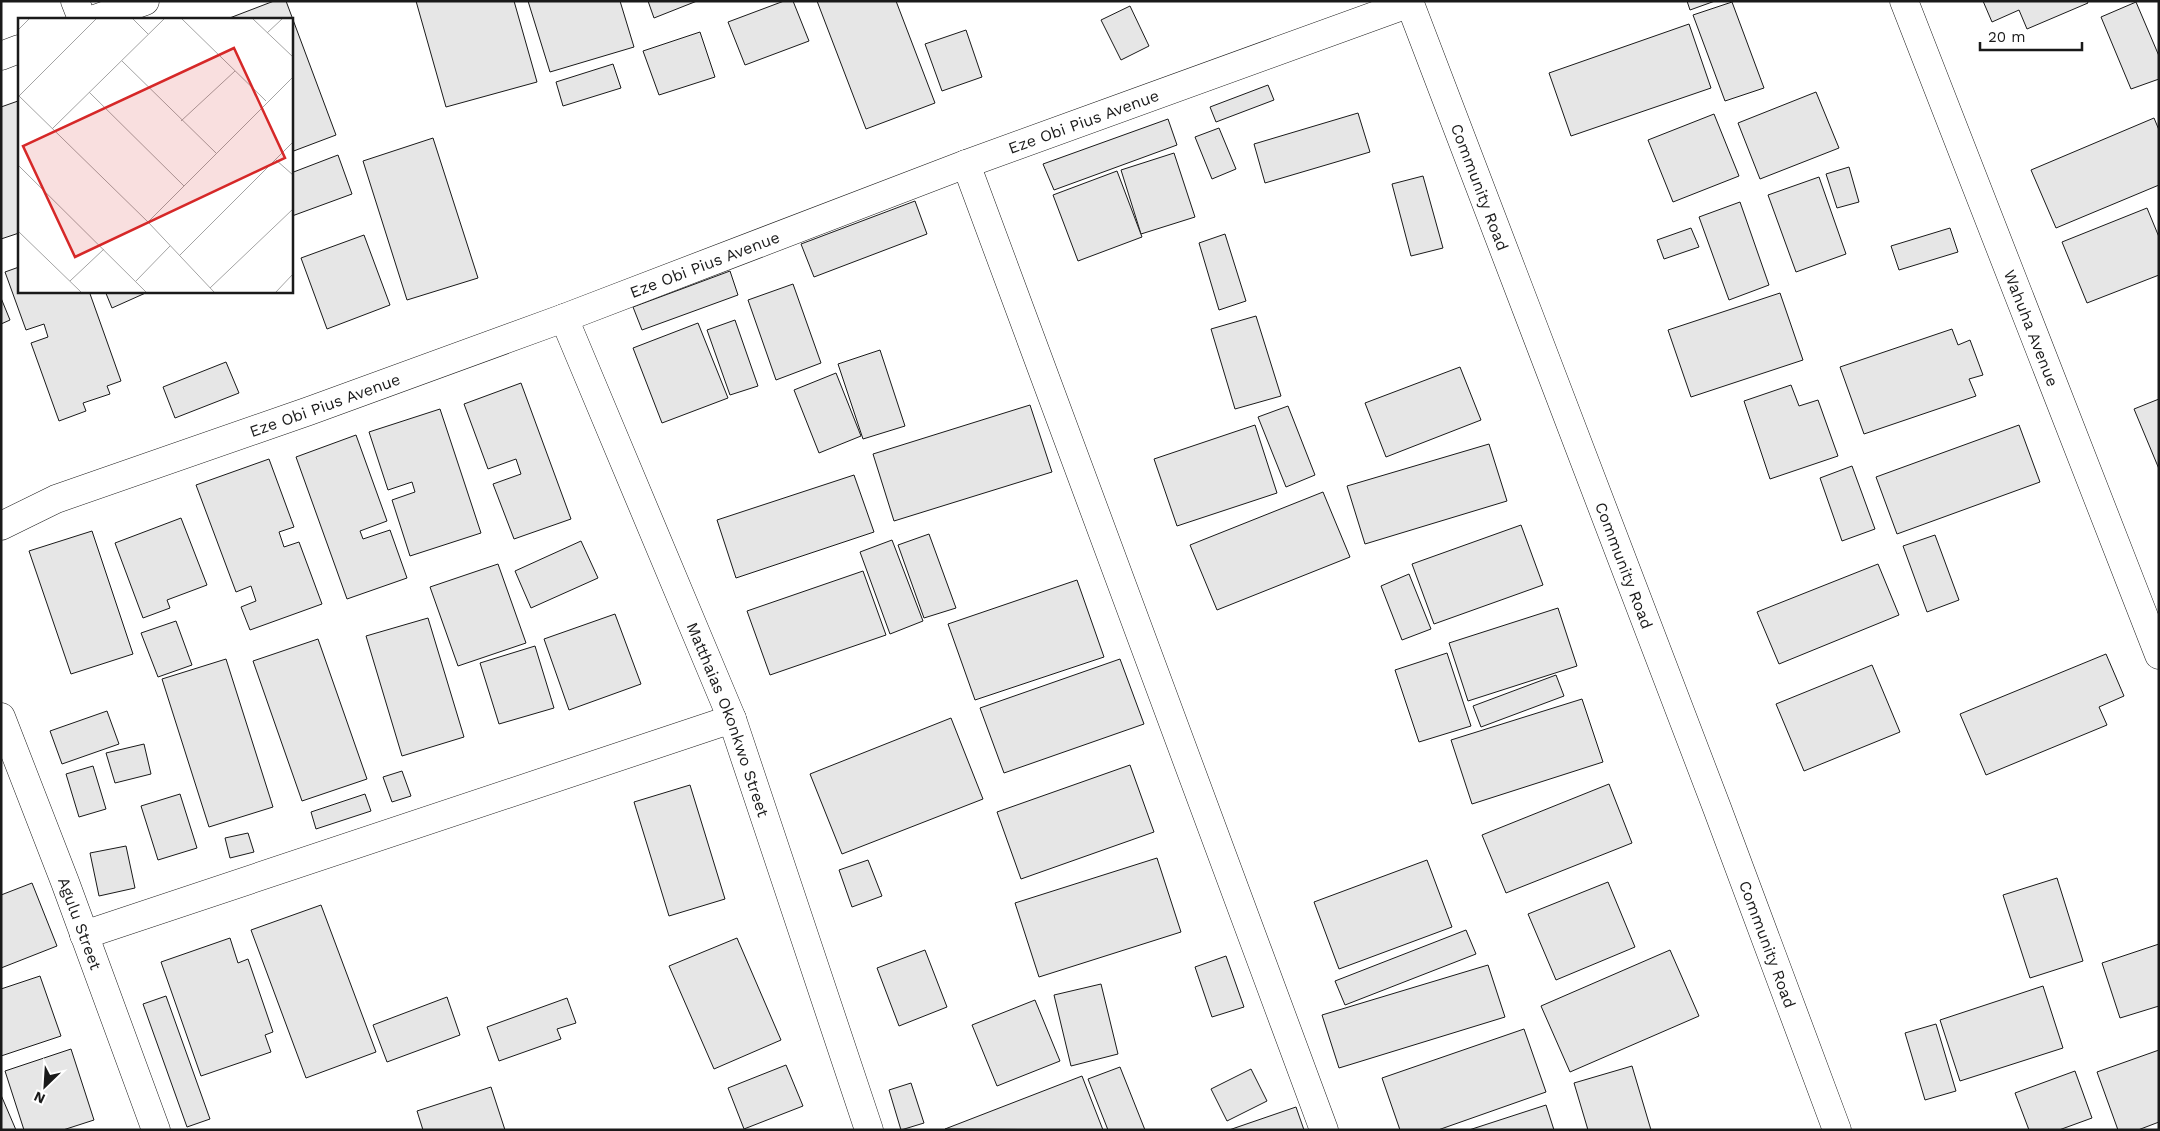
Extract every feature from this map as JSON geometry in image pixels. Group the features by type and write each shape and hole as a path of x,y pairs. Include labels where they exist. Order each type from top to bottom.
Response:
{"street":[{"path":"75,1 82,18"},
{"path":"98,18 145,1"},
{"name":"Wahuha Avenue","path":"1904,1 2159,655"},
{"name":"Eze Obi Pius Avenue","path":"1,526 56,499 309,411 564,318 966,164 1409,2"},
{"name":"Community Road","path":"1409,2 1717,808 1837,1130"},
{"path":"1,56 18,49"},
{"path":"966,164 1324,1130"},
{"name":"Matthaias Okonkwo Street","path":"564,318 732,719 869,1130"},
{"name":"Agulu Street","path":"1,718 156,1130"},
{"path":"84,935 732,719"}],"building":[{"path":"274,1 286,1 336,135 292,152 292,18 230,18"},
{"path":"416,1 514,1 537,82 446,107"},
{"path":"528,1 620,1 634,47 550,72"},
{"path":"648,1 697,1 654,18"},
{"path":"784,1 793,1 809,41 745,65 728,22"},
{"path":"817,1 896,1 935,103 866,129"},
{"path":"1687,1 1715,1 1690,10"},
{"path":"1983,1 2087,1 2088,3 2027,29 2019,10 1992,22"},
{"path":"1732,2 1764,88 1725,101 1693,15"},
{"path":"2136,2 2159,56 2159,79 2131,89 2101,17"},
{"path":"1130,6 1149,46 1121,60 1101,20"},
{"path":"1689,24 1711,88 1571,136 1549,73"},
{"path":"966,30 982,77 942,91 925,44"},
{"path":"700,32 715,77 659,95 643,51"},
{"path":"613,64 621,88 563,106 556,82"},
{"path":"1268,85 1274,100 1216,122 1210,107"},
{"path":"1816,92 1839,148 1760,179 1738,123"},
{"path":"18,101 18,233 1,239 1,107"},
{"path":"1358,113 1370,152 1265,183 1254,144"},
{"path":"1714,114 1739,176 1673,202 1648,140"},
{"path":"2154,118 2159,130 2159,185 2056,228 2031,170"},
{"path":"1168,119 1177,145 1054,190 1043,164"},
{"path":"1219,128 1236,169 1212,179 1195,137"},
{"path":"433,138 478,278 407,300 363,161"},
{"path":"1174,153 1195,217 1141,234 1121,170"},
{"path":"338,155 352,194 292,216 292,173"},
{"path":"1849,167 1859,202 1837,208 1826,174"},
{"path":"1117,171 1142,237 1078,261 1053,195"},
{"path":"1423,176 1443,248 1411,256 1392,184"},
{"path":"1819,177 1846,254 1796,272 1768,195"},
{"path":"915,201 927,234 814,277 801,244"},
{"path":"1740,202 1769,285 1729,300 1699,217"},
{"path":"2147,208 2159,237 2159,275 2087,303 2062,242"},
{"path":"1691,228 1699,247 1664,259 1657,240"},
{"path":"1950,228 1958,252 1899,270 1891,246"},
{"path":"1225,234 1246,301 1219,310 1199,243"},
{"path":"364,235 390,305 327,329 301,258"},
{"path":"18,267 18,292 89,292 121,381 107,386 110,394 83,403 86,411 59,421 31,343 48,337 44,324 26,330 5,272"},
{"path":"730,271 738,295 642,330 633,307"},
{"path":"793,284 821,363 776,380 748,300"},
{"path":"105,292 148,292 112,308"},
{"path":"1780,293 1803,360 1691,397 1668,330"},
{"path":"1,298 10,320 1,324"},
{"path":"1256,316 1281,396 1235,409 1211,329"},
{"path":"735,320 758,386 730,395 707,330"},
{"path":"698,323 728,398 662,423 633,348"},
{"path":"1952,329 1958,345 1970,340 1983,375 1969,379 1976,396 1864,434 1840,367"},
{"path":"880,350 905,426 863,439 838,364"},
{"path":"226,362 239,393 175,418 163,387"},
{"path":"1460,367 1481,420 1386,457 1365,403"},
{"path":"836,373 861,436 819,453 794,390"},
{"path":"521,383 571,519 514,539 493,484 521,474 516,459 488,469 464,404"},
{"path":"1791,385 1799,406 1818,400 1838,456 1770,479 1744,401"},
{"path":"2159,399 2159,469 2134,409"},
{"path":"1030,405 1052,472 894,521 873,454"},
{"path":"1288,406 1315,475 1286,487 1258,417"},
{"path":"440,409 481,533 410,556 392,500 415,492 412,482 388,490 369,432"},
{"path":"1255,425 1277,493 1177,526 1154,459"},
{"path":"2019,425 2040,482 1897,534 1876,477"},
{"path":"356,435 387,521 360,531 363,539 390,530 407,578 347,599 296,457"},
{"path":"1489,444 1507,501 1365,544 1347,486"},
{"path":"269,459 294,527 279,532 284,547 299,542 322,604 250,630 241,607 256,601 251,586 236,592 196,485"},
{"path":"1852,466 1875,529 1842,541 1820,478"},
{"path":"854,475 874,532 736,578 717,520"},
{"path":"1323,492 1350,557 1217,610 1190,545"},
{"path":"181,518 207,585 167,600 170,608 143,618 115,543"},
{"path":"1521,525 1543,585 1434,624 1412,564"},
{"path":"92,531 133,654 71,674 29,551"},
{"path":"929,534 956,608 924,618 898,545"},
{"path":"1935,535 1959,600 1927,612 1903,546"},
{"path":"892,540 923,621 890,634 860,552"},
{"path":"581,541 598,578 531,608 515,571"},
{"path":"498,564 526,643 458,666 430,587"},
{"path":"1878,564 1899,615 1779,664 1757,612"},
{"path":"863,571 886,635 770,675 747,611"},
{"path":"1409,574 1431,629 1402,640 1381,586"},
{"path":"1077,580 1104,657 975,700 948,624"},
{"path":"1558,608 1577,666 1468,701 1449,643"},
{"path":"615,614 641,684 569,710 544,639"},
{"path":"428,618 464,737 402,756 366,636"},
{"path":"176,621 192,665 158,677 141,633"},
{"path":"318,639 367,779 302,801 253,661"},
{"path":"535,646 554,708 499,724 480,663"},
{"path":"1447,653 1471,726 1419,742 1395,670"},
{"path":"2106,654 2124,696 2099,707 2107,725 1986,775 1960,714"},
{"path":"226,659 273,807 209,827 162,679"},
{"path":"1120,659 1144,724 1004,773 980,708"},
{"path":"1872,665 1900,732 1804,771 1776,704"},
{"path":"1556,675 1564,696 1481,727 1473,706"},
{"path":"1582,699 1603,762 1472,804 1451,740"},
{"path":"107,711 119,744 62,764 50,731"},
{"path":"951,718 983,799 842,854 810,774"},
{"path":"144,744 151,774 115,783 106,753"},
{"path":"1130,765 1154,832 1021,879 997,812"},
{"path":"93,766 106,809 79,817 66,774"},
{"path":"402,771 411,796 392,802 383,777"},
{"path":"1609,784 1632,843 1506,893 1482,835"},
{"path":"690,785 725,899 669,916 634,802"},
{"path":"180,794 197,848 158,860 141,806"},
{"path":"365,794 371,811 316,829 311,812"},
{"path":"248,833 254,852 230,858 225,838"},
{"path":"126,846 135,888 99,896 90,853"},
{"path":"1157,858 1181,932 1039,977 1015,903"},
{"path":"868,860 882,896 852,907 839,870"},
{"path":"1427,860 1452,927 1339,969 1314,902"},
{"path":"2057,878 2083,961 2030,978 2003,895"},
{"path":"1608,882 1635,947 1556,980 1528,914"},
{"path":"32,883 57,946 1,968 1,895"},
{"path":"321,905 376,1052 306,1078 251,930"},
{"path":"1466,930 1476,954 1345,1005 1335,981"},
{"path":"230,938 238,963 248,959 273,1032 265,1035 271,1052 201,1076 161,962"},
{"path":"737,938 781,1040 714,1069 669,966"},
{"path":"2159,944 2159,1006 2120,1018 2102,963"},
{"path":"925,950 947,1007 899,1026 877,968"},
{"path":"1670,950 1699,1016 1570,1072 1541,1006"},
{"path":"1226,956 1244,1007 1212,1017 1195,967"},
{"path":"1488,965 1505,1017 1339,1068 1322,1015"},
{"path":"40,976 61,1036 1,1056 1,989"},
{"path":"1101,984 1118,1054 1071,1066 1054,995"},
{"path":"2043,986 2063,1048 1960,1081 1940,1020"},
{"path":"166,996 210,1119 187,1127 143,1004"},
{"path":"447,997 460,1035 387,1062 373,1025"},
{"path":"567,998 576,1023 557,1029 561,1039 499,1061 487,1027"},
{"path":"1035,1000 1060,1061 997,1086 972,1025"},
{"path":"1936,1024 1956,1091 1925,1100 1905,1033"},
{"path":"1524,1029 1546,1092 1438,1130 1400,1130 1382,1078"},
{"path":"71,1049 94,1120 63,1130 24,1130 5,1071"},
{"path":"2159,1050 2159,1122 2138,1130 2118,1130 2097,1072"},
{"path":"786,1065 803,1106 744,1129 728,1088"},
{"path":"1632,1066 1651,1130 1588,1130 1574,1083"},
{"path":"1120,1067 1145,1130 1108,1130 1088,1079"},
{"path":"1251,1069 1267,1101 1227,1121 1211,1089"},
{"path":"2075,1071 2092,1118 2059,1130 2029,1130 2015,1093"},
{"path":"1082,1076 1103,1130 945,1129"},
{"path":"911,1083 924,1123 901,1130 889,1090"},
{"path":"491,1087 505,1130 423,1130 417,1111"},
{"path":"1,1095 16,1130 1,1130"},
{"path":"1546,1105 1554,1130 1469,1130"},
{"path":"1296,1107 1304,1130 1229,1130"}]}
